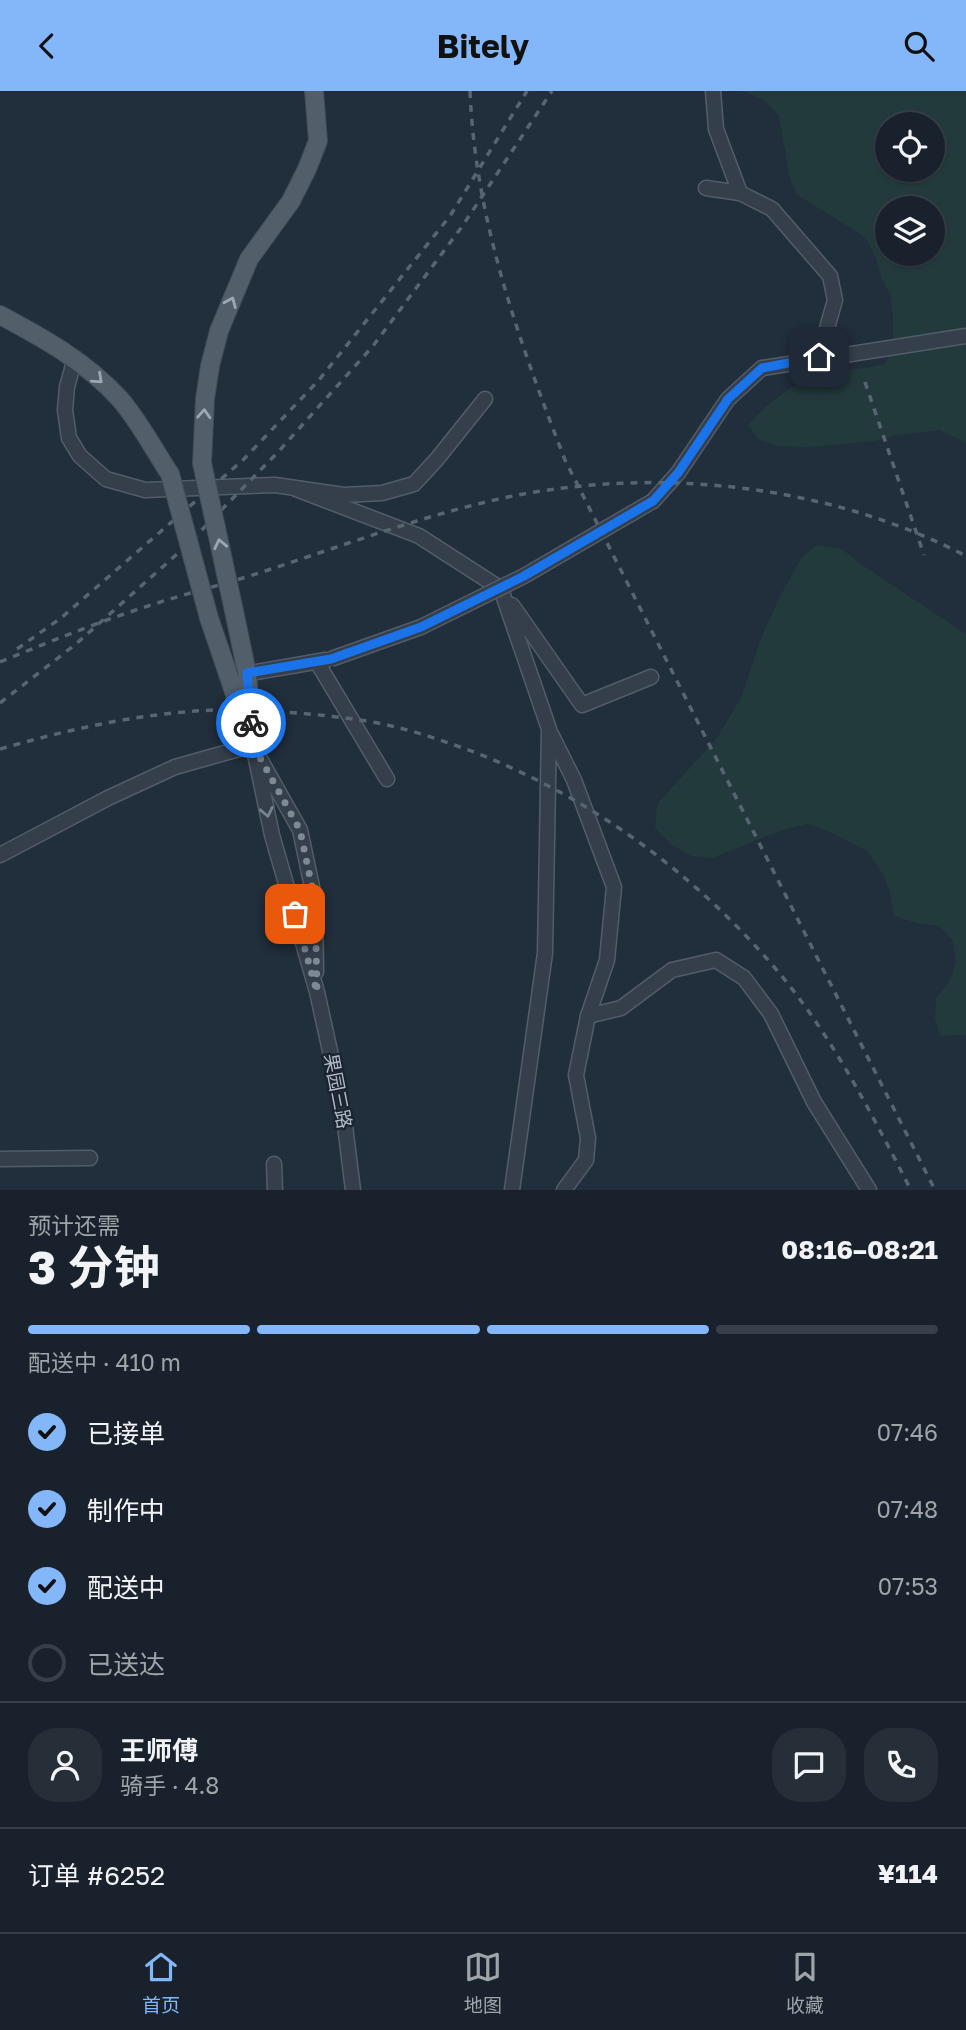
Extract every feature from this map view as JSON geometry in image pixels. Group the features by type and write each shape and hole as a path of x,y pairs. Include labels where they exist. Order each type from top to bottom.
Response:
{"main road":[{"path":"253,745 247,673 202,463 205,399 219,331 249,259 291,201 318,141 314,91"},
{"path":"0,316 75,358 120,399 170,474 227,678 253,745"}],"street":[{"path":"713,91 716,129 740,193"},
{"path":"706,188 740,193 772,209 830,276 835,300 819,357"},
{"path":"227,678 324,661 421,627 524,576 653,501 678,473 728,399 762,368 966,336"},
{"path":"75,358 67,387 65,410 69,437 80,456 107,479 145,490 275,485 344,495 382,493 414,484 485,399"},
{"path":"296,489 419,536 501,589 582,705 651,677"},
{"path":"501,589 549,729 574,779 614,887 607,960 588,1016 576,1075 588,1138 586,1160 564,1190"},
{"path":"324,661 387,779"},
{"path":"512,1190 545,953 549,729"},
{"path":"0,855 108,797 175,767 253,745"},
{"name":"果园三路","path":"253,745 272,835 317,992 343,1110 353,1190"},
{"name":"果园三路","path":"253,745 300,830 315,901 317,992"},
{"path":"588,1016 621,1008 672,970 716,960 744,978 771,1014 814,1102 869,1190"},
{"path":"0,1159 90,1158"},
{"path":"274,1164 275,1190"}],"green space":[{"path":"744,91 966,91 966,443 940,430 874,441 809,447 779,446 759,440 748,425 774,400 806,381 830,373 884,364 893,349 893,317 890,294 878,266 945,266 945,196 875,196 875,256 865,237 796,194 789,175 779,116 765,101"},
{"path":"817,545 842,549 966,634 966,1035 940,1036 935,1019 936,998 950,981 956,961 953,941 939,926 894,916 884,876 867,851 830,832 807,824 782,830 712,858 691,856 672,845 655,828 657,804 717,738 741,698 761,638 780,596 802,557"}],"railway":[{"path":"470,91 480,186 490,233 516,325 565,460 935,1190"},
{"path":"17,649 61,618 243,460 319,380 450,216 527,91"},
{"path":"0,703 76,644 185,547 279,451 373,346 461,228 552,91"},
{"path":"865,382 924,555"},
{"path":"0,662 129,612 250,576 422,519 518,495 574,487 631,483 689,484 747,489 804,499 860,513 914,532 966,556"},
{"path":"0,749 133,718 215,710 266,711 346,718 398,728 474,752 518,771 561,793 641,843 714,904 748,938 800,999 835,1051 911,1190"}],"way so far":[{"path":"251,723 253,745 300,830 315,901 317,992 295,914"}],"route":[{"path":"251,723 247,673 331,659 421,627 524,576 653,501 678,473 728,399 762,368 819,357"}]}
